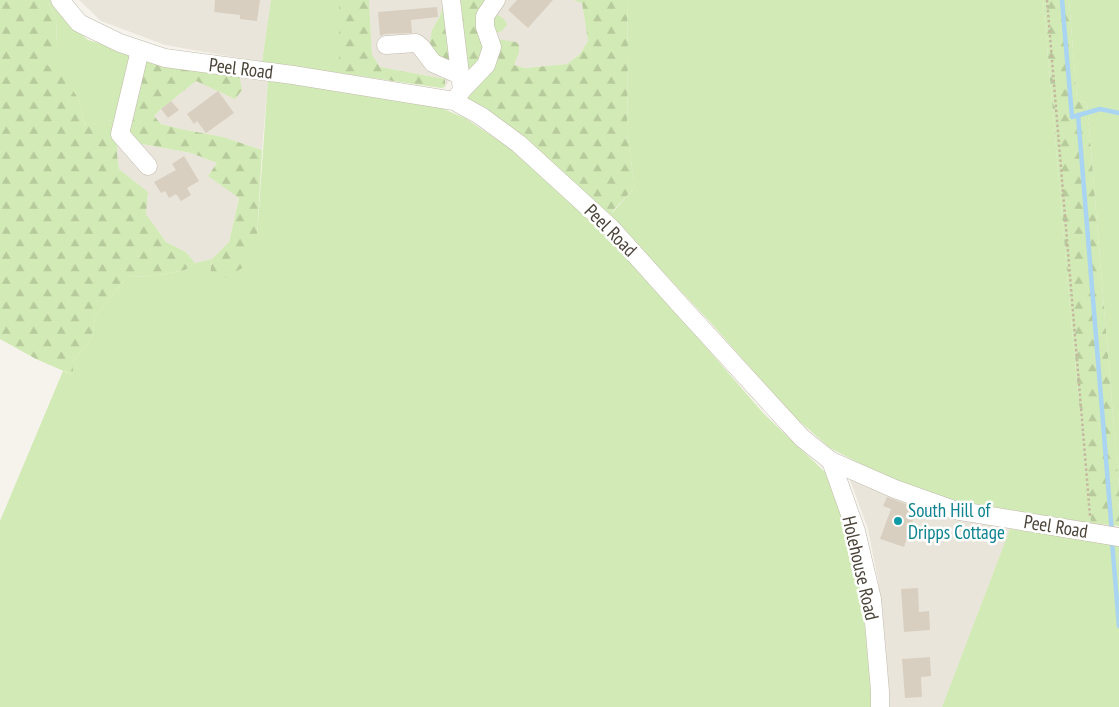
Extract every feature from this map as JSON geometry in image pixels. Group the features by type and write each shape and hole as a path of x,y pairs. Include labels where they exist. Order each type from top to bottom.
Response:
{"street":[{"name":"Peel Road","path":"60,0 79,23 120,43 165,58 293,74 459,89 481,116 519,144 612,229 802,438 831,460 895,489 954,510 1108,535"},
{"path":"451,0 459,89"},
{"path":"459,89 486,66 492,46 485,27 485,16 496,0"},
{"path":"386,45 416,43 459,89"},
{"path":"140,50 120,134 148,166"},
{"name":"Holehouse Road","path":"831,460 856,532 872,599 880,707"}],"path":[{"path":"1047,0 1108,535"}],"shaded area":[{"path":"79,0 271,0 262,62 165,45 101,21"},
{"path":"369,0 445,0 440,16 432,30 456,71 445,87 445,79 380,67 372,56"},
{"path":"487,0 573,0 582,3 588,41 580,54 567,64 525,68 514,65 519,53 483,37"},
{"path":"239,74 268,80 262,150 223,137 161,124 154,116 196,81 235,98"},
{"path":"118,136 137,143 191,153 217,163 208,176 239,197 229,242 212,259 195,263 186,252 166,242 146,214 148,192 119,169 117,154"},
{"path":"849,477 1011,527 942,707 887,707 878,580 868,529"}],"green space":[{"path":"0,0 47,0 56,18 57,45 47,65 64,78 78,98 85,125 118,119 117,154 119,169 148,192 146,214 166,242 186,252 195,263 185,270 153,276 127,277 95,317 92,338 73,361 73,375 36,359 0,339"},
{"path":"47,0 50,0 68,23 88,40 133,53 118,119 86,125 78,98 46,65 57,45 56,18"},
{"path":"271,0 339,0 339,73 262,62"},
{"path":"339,0 369,0 372,55 380,67 445,79 445,87 441,88 339,73"},
{"path":"445,0 460,70 437,65 430,43 432,30 440,16"},
{"path":"459,0 487,0 483,37 516,42 519,45 519,53 514,65 525,68 567,64 580,54 588,41 582,3 573,0 627,0 627,133 635,187 612,212 606,212 517,131 468,99"},
{"path":"627,0 1043,0 1091,523 946,500 886,477 830,448 790,413 711,323 606,212 613,212 635,187 627,133"},
{"path":"1043,0 1069,0 1077,100 1087,103 1119,488 1119,526 1091,523"},
{"path":"1069,0 1119,0 1119,488 1087,103 1077,100"},
{"path":"498,15 504,19 507,25 502,31 496,33 490,22 493,17"},
{"path":"145,60 239,74 242,90 235,99 196,81 154,116 161,124 223,137 262,150 257,236 244,267 216,283 210,274 212,259 229,242 239,198 208,176 217,163 191,153 137,143 127,132"},
{"path":"268,80 434,105 465,118 516,152 626,255 764,414 826,473 857,555 873,707 0,707 0,521 63,371 73,375 73,361 92,338 95,317 127,277 153,276 185,270 195,263 212,259 210,274 257,236"},
{"path":"1010,529 1119,544 1119,707 942,707"}],"building":[{"path":"215,0 260,0 257,21 240,19 240,15 214,12"},
{"path":"517,0 553,0 528,28 508,10"},
{"path":"437,7 438,17 411,20 412,33 385,34 380,36 378,12"},
{"path":"218,91 234,113 206,133 197,121 194,124 187,114"},
{"path":"171,101 179,110 168,118 161,109"},
{"path":"184,156 199,181 187,188 191,195 181,201 176,194 169,198 165,191 161,193 154,182 176,170 172,164"},
{"name":"South Hill of Dripps Cottage","path":"887,497 917,508 904,547 880,539 891,509 883,506"},
{"path":"918,588 919,612 929,611 930,630 904,632 901,589"},
{"path":"930,657 931,676 921,677 922,697 905,698 902,659"}],"waterway":[{"path":"1062,0 1072,117 1100,109 1119,113"},
{"path":"1078,115 1112,533"},
{"path":"1112,541 1119,626"}],"place":[{"name":"South Hill of Dripps Cottage","path":"898,521"}]}
